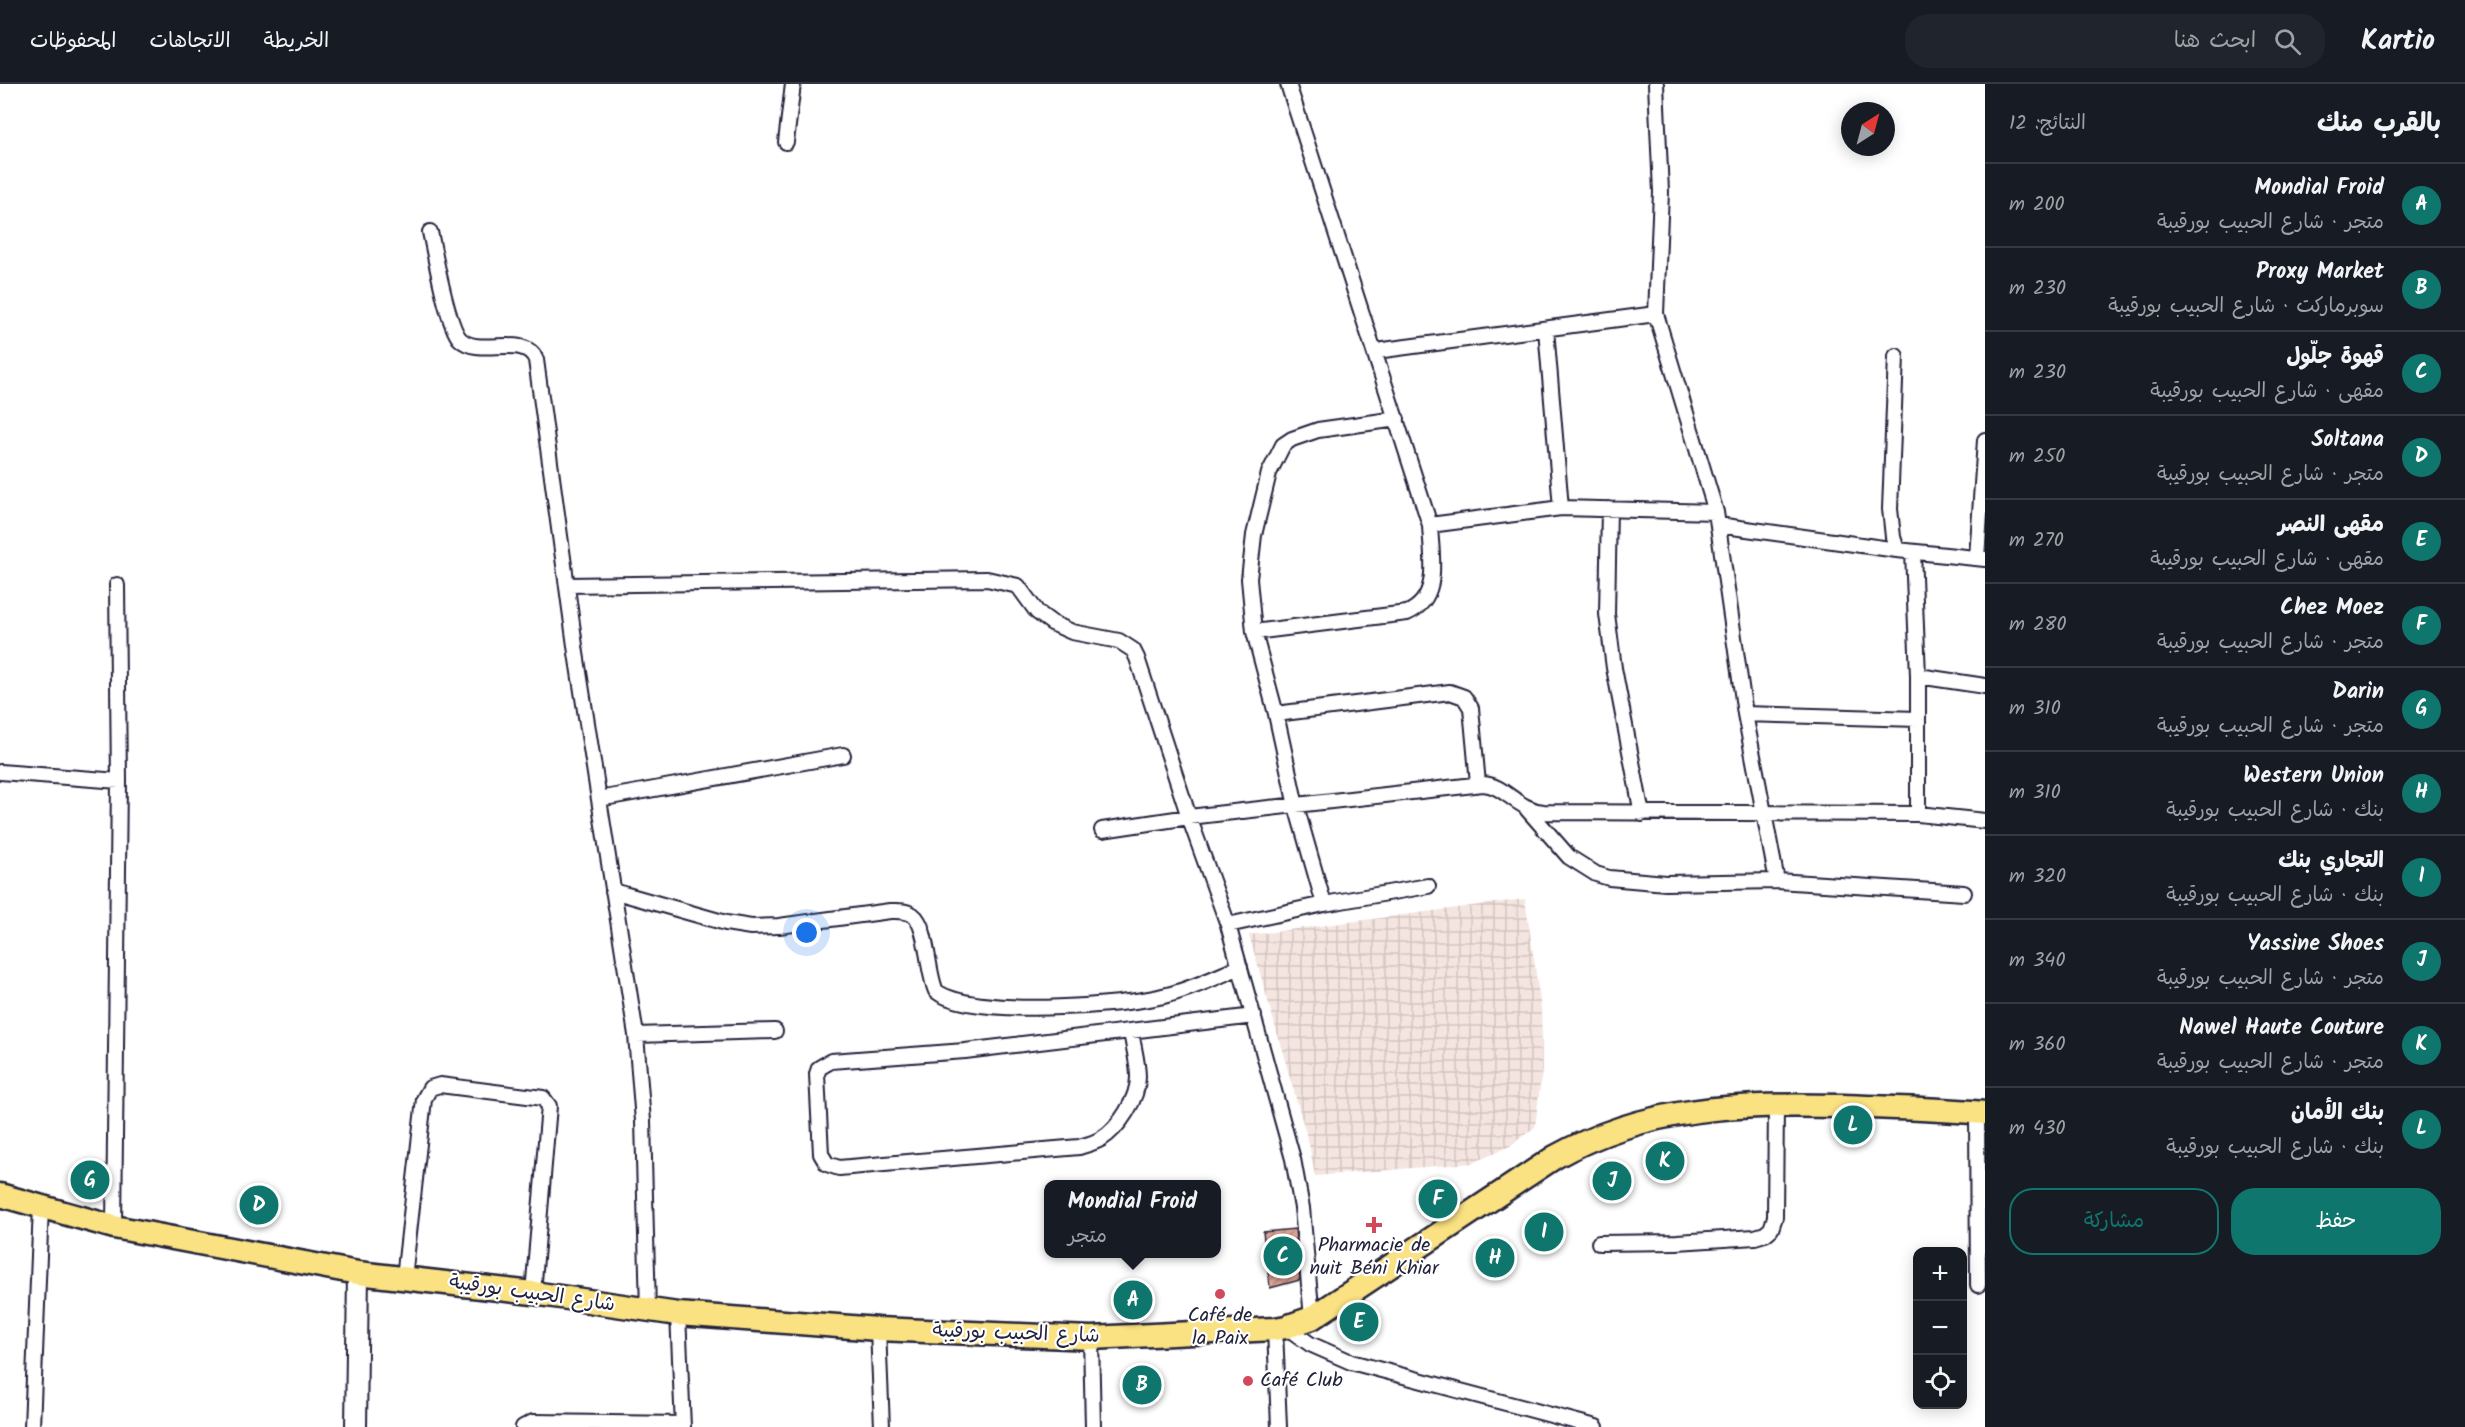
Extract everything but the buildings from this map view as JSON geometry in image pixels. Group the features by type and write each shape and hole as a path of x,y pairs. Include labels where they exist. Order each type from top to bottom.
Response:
{"main road":[{"name":"شارع الحبيب بورقيبة","path":"0,1195 114,1227 358,1273 533,1293 678,1314 878,1329 1091,1338 1281,1328 1312,1318 1555,1157 1597,1136 1667,1114 1776,1105 1908,1108 1981,1113"}],"street":[{"path":"786,142 793,84"},
{"path":"1254,632 1407,613 1426,599 1431,583 1430,525 1376,351 1288,84"},
{"path":"1656,84 1661,192 1656,314 1717,518 1745,714 1777,881"},
{"path":"430,232 452,323 460,339 476,345 523,347 532,352 536,360 567,585 636,1035 643,1121 648,1310"},
{"path":"1376,351 1656,314"},
{"path":"1546,329 1561,508"},
{"path":"1896,356 1890,509 1897,550"},
{"path":"1324,904 1296,806 1276,714 1254,632 1249,579 1254,535 1269,473 1283,445 1298,436 1318,430 1397,419"},
{"path":"1430,525 1561,508 1608,509 1717,518 1897,550 1981,559 1985,440"},
{"path":"1608,509 1607,615 1614,668 1642,814"},
{"path":"1913,552 1918,676 1918,814"},
{"path":"567,585 987,579 1012,584 1022,590 1037,612 1052,623 1072,632 1119,641 1133,650 1228,925 1295,1169 1302,1208 1312,1318"},
{"path":"114,1227 119,781 117,585"},
{"path":"1918,676 1985,686"},
{"path":"1276,714 1450,692 1464,698 1471,708 1478,784"},
{"path":"1745,714 1918,719"},
{"path":"599,799 843,755"},
{"path":"0,772 119,781"},
{"path":"1102,831 1189,817 1490,784 1527,809 1569,857 1603,876 1631,881 1666,883 1777,881 1964,893"},
{"path":"1527,809 1544,812 1642,814 1918,814 1985,821"},
{"path":"1228,925 1324,904 1428,886"},
{"path":"613,891 726,923 751,927 779,926 890,910 906,911 913,915 919,924 936,991 950,999 972,1003 1029,1007 1153,999 1240,967"},
{"path":"1131,1031 1138,1077 1137,1085 1124,1114 1109,1133 1100,1140 1079,1147 839,1168 826,1164 820,1154 817,1074 819,1068 824,1064 837,1060 964,1051 1254,1016"},
{"path":"636,1035 775,1031"},
{"path":"404,1278 424,1099 430,1088 440,1085 543,1098 549,1106 533,1293"},
{"path":"1599,1243 1677,1242 1755,1237 1768,1232 1773,1226 1775,1217 1776,1105"},
{"path":"1978,1285 1981,1113"},
{"path":"32,1427 41,1208"},
{"path":"356,1427 358,1273"},
{"path":"523,1427 528,1423 538,1422 683,1425 678,1314"},
{"path":"1279,1427 1281,1328 1351,1362 1578,1425 1596,1427"},
{"path":"878,1329 882,1427"},
{"path":"1091,1338 1093,1427"}],"shaded area":[{"path":"1525,899 1541,1008 1542,1070 1535,1127 1510,1146 1473,1163 1315,1176 1309,1144 1249,935"}],"place":[{"name":"بنك الأمان","path":"1853,1125"},
{"name":"Nawel Haute Couture","path":"1665,1161"},
{"name":"Darin","path":"90,1180"},
{"name":"Yassine Shoes","path":"1612,1181"},
{"name":"Chez Moez","path":"1438,1199"},
{"name":"Soltana","path":"259,1205"},
{"name":"Pharmacie de nuit Béni Khiar","path":"1374,1225"},
{"name":"التجاري بنك","path":"1544,1232"},
{"name":"قهوة جلّول","path":"1283,1256"},
{"name":"Western Union","path":"1495,1258"},
{"name":"Café de la Paix","path":"1220,1294"},
{"name":"Mondial Froid","path":"1133,1300"},
{"name":"مقهى النصر","path":"1359,1322"},
{"name":"Café Club","path":"1248,1381"},
{"name":"Proxy Market","path":"1142,1385"}]}
